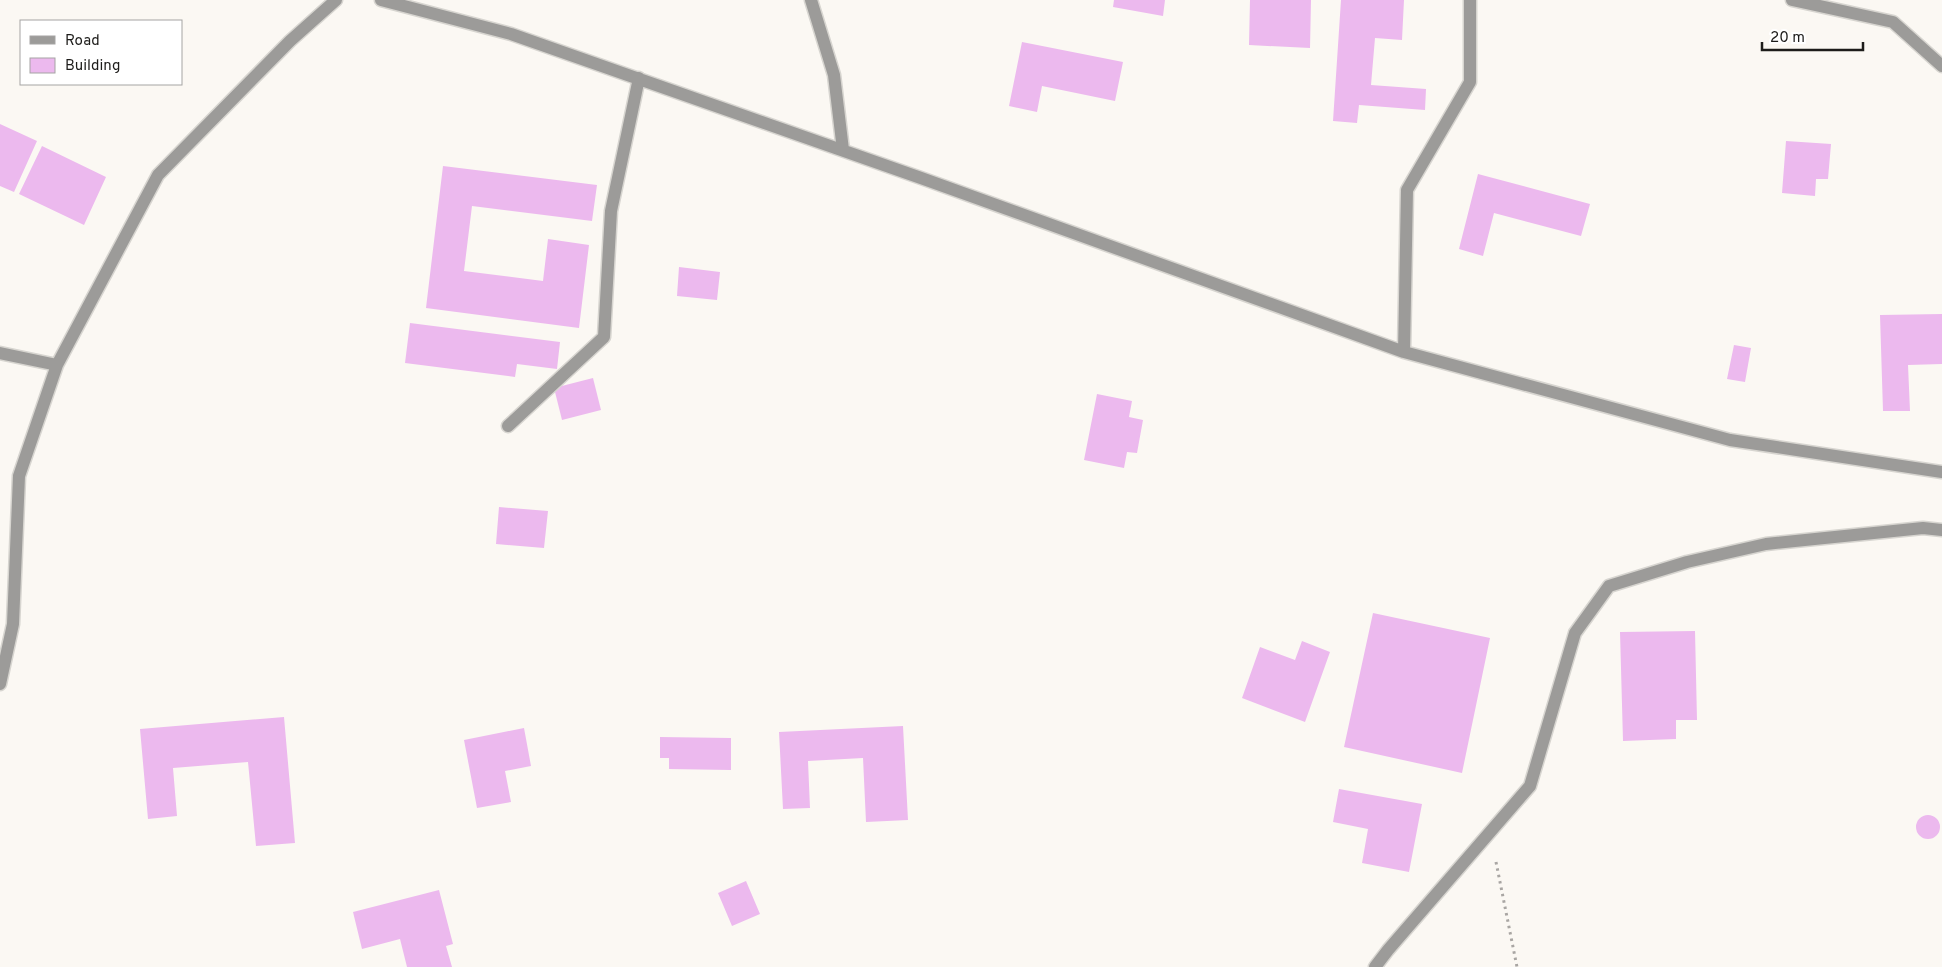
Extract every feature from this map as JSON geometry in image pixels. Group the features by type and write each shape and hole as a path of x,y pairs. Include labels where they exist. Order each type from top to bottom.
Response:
{"street":[{"path":"0,684 13,624 19,476 57,365 158,175 290,42 336,0"},
{"path":"381,0 511,34 639,78 1404,352 1730,440 1942,472"},
{"path":"811,0 834,75 843,150"},
{"path":"1404,352 1407,190 1470,82 1470,0"},
{"path":"1792,0 1893,22 1942,66"},
{"path":"508,426 604,337 611,211 639,78"},
{"path":"0,354 57,365"},
{"path":"1375,967 1530,786 1575,633 1609,586 1687,562 1766,544 1923,528 1942,530"}],"path":[{"path":"1490,832 1518,967"}],"building":[{"path":"1114,0 1165,0 1163,16 1113,7"},
{"path":"1250,0 1311,0 1310,48 1249,45"},
{"path":"1341,0 1404,0 1402,40 1375,38 1371,85 1426,89 1425,110 1359,105 1357,123 1333,121"},
{"path":"1022,42 1123,62 1115,101 1042,86 1037,112 1009,106"},
{"path":"0,124 37,141 14,192 0,186"},
{"path":"1786,141 1831,144 1828,179 1816,179 1815,196 1782,193"},
{"path":"42,146 106,177 84,225 19,194"},
{"path":"443,166 597,185 592,221 472,206 464,271 543,281 548,239 589,245 579,328 426,308"},
{"path":"1478,174 1590,204 1581,236 1494,213 1483,256 1459,249"},
{"path":"679,267 720,272 717,300 677,296"},
{"path":"1942,314 1942,364 1908,365 1910,411 1883,411 1880,315"},
{"path":"410,323 560,342 557,369 517,364 515,377 405,363"},
{"path":"1734,345 1751,348 1745,382 1727,379"},
{"path":"593,378 601,410 562,420 554,388"},
{"path":"1097,394 1132,401 1129,417 1143,420 1137,453 1127,452 1124,468 1084,460"},
{"path":"499,507 548,511 544,548 496,544"},
{"path":"1373,613 1490,638 1462,773 1344,747"},
{"path":"1695,631 1697,720 1676,720 1676,739 1623,741 1620,632"},
{"path":"1302,641 1330,652 1305,722 1242,698 1260,647 1295,660"},
{"path":"284,717 295,843 256,846 248,762 173,768 177,816 148,819 140,729"},
{"path":"903,726 908,820 866,822 863,758 808,761 810,808 783,809 779,732"},
{"path":"524,728 531,766 505,771 511,802 477,808 464,740"},
{"path":"660,737 731,738 731,770 669,769 669,758 660,758"},
{"path":"1339,789 1422,804 1409,872 1362,863 1368,829 1333,822"},
{"path":"1928,815 1937,818 1940,827 1937,836 1928,839 1919,836 1916,827 1919,818"},
{"path":"746,881 760,914 732,926 718,893"},
{"path":"439,890 453,944 446,946 452,967 407,967 400,939 362,949 353,912"}]}
